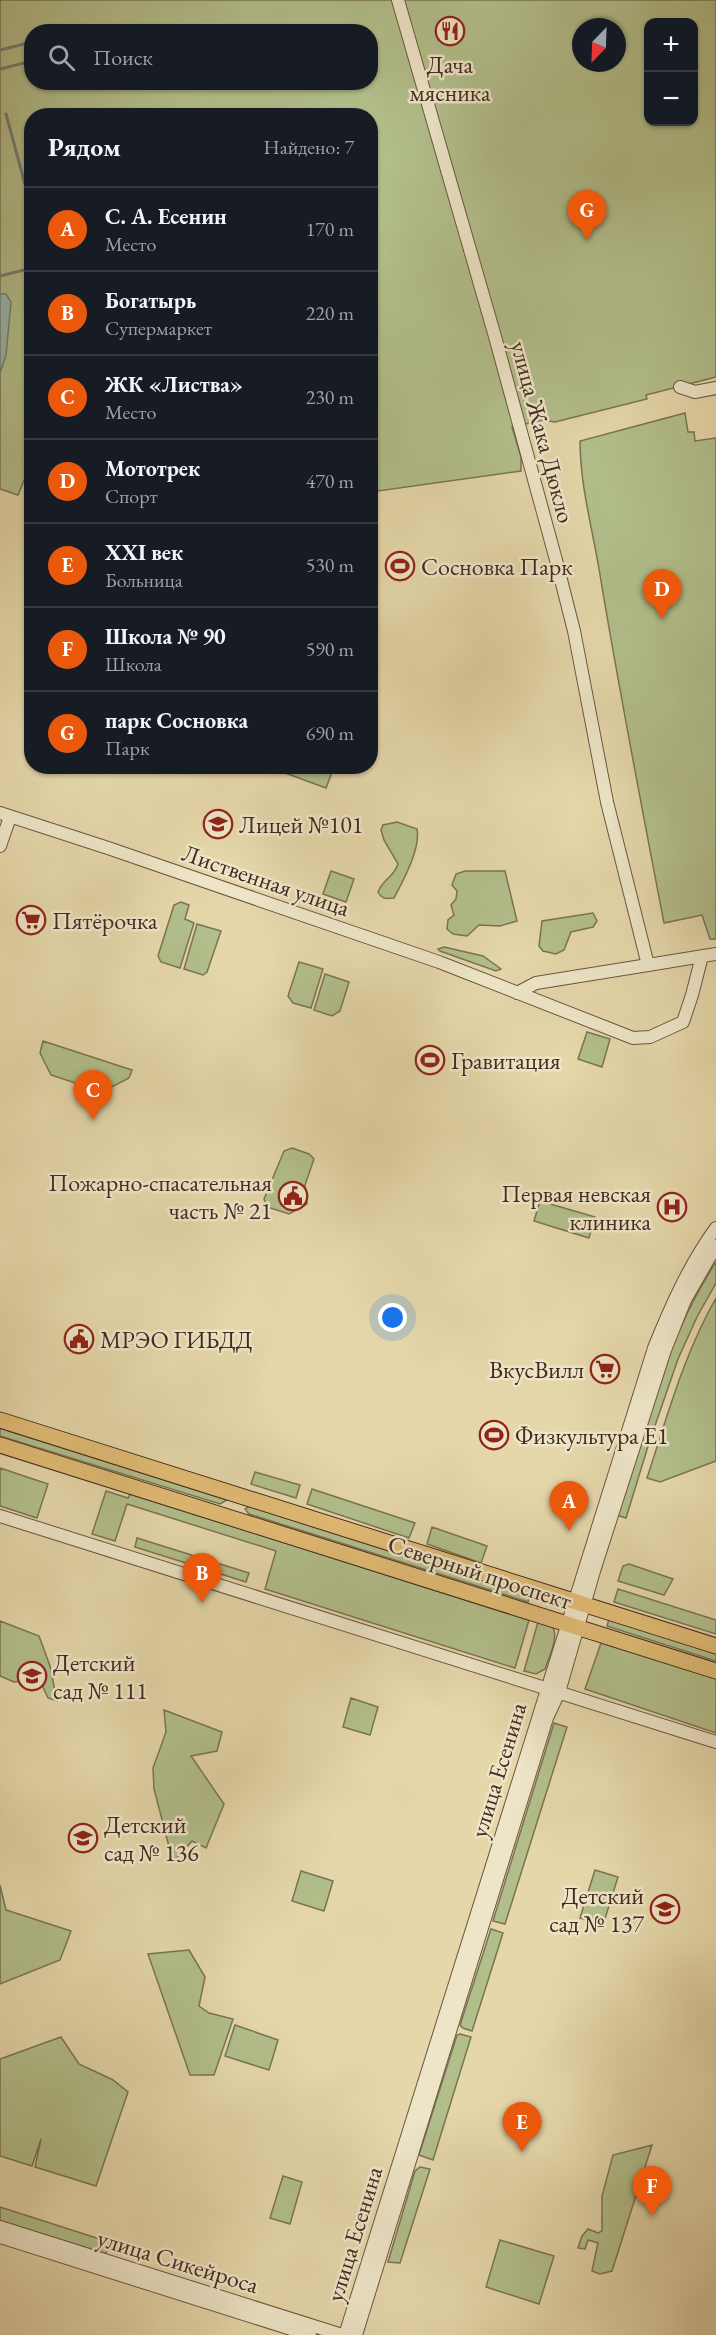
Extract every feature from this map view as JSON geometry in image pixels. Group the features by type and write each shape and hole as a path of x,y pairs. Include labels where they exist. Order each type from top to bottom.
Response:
{"main road":[{"name":"Северный проспект","path":"0,1420 716,1646"},
{"name":"Северный проспект","path":"0,1445 716,1671"},
{"path":"231,1518 238,1495"}],"street":[{"name":"улица Жака Дюкло","path":"398,0 494,333 556,560 574,631 607,802 648,965"},
{"path":"681,387 695,392 716,388"},
{"path":"0,846 5,815"},
{"name":"Лиственная улица","path":"5,815 108,848 429,959 633,1038 650,1037 683,1022 702,956"},
{"path":"517,993 536,983 716,954"},
{"name":"улица Есенина","path":"344,2335 546,1688 580,1603 654,1348 675,1297 702,1247 716,1228"},
{"name":"улица Есенина","path":"580,1603 594,1571 665,1350 685,1300 716,1246"},
{"path":"0,1516 716,1742"},
{"name":"улица Есенина","path":"356,2335 547,1718 559,1692 573,1625"},
{"name":"улица Сикейроса","path":"0,2228 344,2335"},
{"name":"улица Сикейроса","path":"0,2238 310,2335"}],"green space":[{"path":"0,0 716,0 716,377 646,395 647,399 555,422 543,420 512,427 521,457 521,471 378,491 378,108 24,108 24,480 18,495 0,489"},
{"path":"685,413 688,432 694,432 695,441 716,438 716,939 710,939 702,915 664,923 585,494 581,459 580,441"},
{"path":"288,774 331,774 326,788"},
{"path":"397,822 417,829 418,837 402,883 394,898 386,898 378,892 383,883 394,873 398,864 381,830 383,825"},
{"path":"331,871 354,879 346,902 323,894"},
{"path":"465,871 505,871 517,921 500,926 479,925 467,936 453,934 447,929 448,920 454,915 451,905 456,899 457,891 452,885 456,874"},
{"path":"181,902 189,905 185,919 194,923 180,968 161,962 158,956 174,905"},
{"path":"593,913 597,921 593,927 571,932 564,950 556,954 543,951 539,946 542,921"},
{"path":"197,924 221,931 207,972 203,975 184,969"},
{"path":"444,947 483,956 501,969 496,971 438,949"},
{"path":"299,962 323,969 311,1008 293,1003 288,996"},
{"path":"325,974 349,982 340,1011 332,1016 314,1010"},
{"path":"587,1032 610,1039 602,1067 578,1059"},
{"path":"43,1041 132,1070 129,1078 102,1092 51,1075 40,1053"},
{"path":"292,1148 309,1154 314,1159 305,1185 307,1204 289,1214 267,1207 264,1199 284,1151"},
{"path":"540,1201 595,1217 589,1238 534,1221"},
{"path":"716,1262 716,1283 678,1359 626,1518 616,1515 670,1353 698,1291"},
{"path":"716,1298 716,1461 660,1482 647,1478 685,1363"},
{"path":"0,1428 227,1500 220,1504 0,1436"},
{"path":"0,1468 48,1484 37,1518 0,1506"},
{"path":"255,1472 300,1485 296,1498 251,1484"},
{"path":"312,1489 415,1523 409,1538 307,1504"},
{"path":"106,1491 128,1498 130,1494 529,1620 515,1668 265,1589 276,1551 127,1504 115,1541 92,1534"},
{"path":"250,1506 530,1595 528,1602 249,1514 245,1509"},
{"path":"432,1527 487,1546 481,1563 427,1544"},
{"path":"137,1538 249,1573 246,1582 135,1547"},
{"path":"629,1564 673,1579 664,1595 618,1581 623,1566"},
{"path":"618,1589 716,1620 716,1634 614,1602"},
{"path":"609,1619 716,1654 716,1661 607,1626"},
{"path":"0,1621 39,1636 50,1666 57,1701 48,1698 39,1679 14,1682 0,1676"},
{"path":"538,1622 552,1627 555,1635 545,1669 536,1674 524,1671"},
{"path":"601,1643 716,1679 716,1733 585,1689"},
{"path":"351,1698 378,1707 370,1735 343,1727"},
{"path":"164,1710 222,1732 217,1751 191,1756 224,1804 206,1848 192,1841 173,1862 154,1789 153,1768 166,1732"},
{"path":"554,1723 567,1727 505,1924 493,1921"},
{"path":"595,1870 618,1877 603,1925 580,1918"},
{"path":"301,1871 333,1881 324,1911 292,1901"},
{"path":"0,1885 6,1910 71,1931 60,1960 0,1984"},
{"path":"491,1929 503,1933 472,2031 460,2025"},
{"path":"189,1950 205,1977 199,2006 209,2013 233,2019 214,2075 190,2075 148,1954"},
{"path":"235,2025 278,2040 269,2070 225,2056"},
{"path":"457,2035 471,2037 433,2160 419,2155"},
{"path":"61,2037 79,2064 113,2080 128,2092 96,2186 35,2167 41,2139 32,2166 0,2156 0,2059"},
{"path":"652,2145 612,2271 600,2274 592,2271 598,2243 588,2240 585,2249 578,2248 582,2236 588,2229 598,2233 602,2231 602,2196 613,2155"},
{"path":"420,2167 430,2169 400,2263 388,2262 415,2171"},
{"path":"283,2176 302,2182 290,2224 270,2218"},
{"path":"0,2207 109,2242 106,2254 0,2221"},
{"path":"500,2240 554,2256 539,2304 486,2287"}],"water":[{"path":"0,294 6,294 11,302 6,355 0,373"}],"waterway":[{"path":"0,50 24,44"},
{"path":"0,69 24,63"},
{"path":"6,114 24,180"},
{"path":"0,276 24,270"}],"place":[{"name":"Дача мясника","path":"450,31"},
{"name":"парк Сосновка","path":"587,240"},
{"name":"Сосновка Парк","path":"400,566"},
{"name":"Мототрек","path":"662,619"},
{"name":"Лицей №101","path":"218,824"},
{"name":"Пятёрочка","path":"31,920"},
{"name":"Гравитация","path":"430,1060"},
{"name":"ЖК «Листва»","path":"93,1120"},
{"name":"Пожарно-спасательная часть № 21","path":"293,1196"},
{"name":"Первая невская клиника","path":"672,1207"},
{"name":"МРЭО ГИБДД","path":"79,1339"},
{"name":"ВкусВилл","path":"605,1369"},
{"name":"Физкультура Е1","path":"494,1435"},
{"name":"С. А. Есенин","path":"569,1531"},
{"name":"Богатырь","path":"202,1603"},
{"name":"Детский сад № 111","path":"32,1676"},
{"name":"Детский сад № 136","path":"83,1838"},
{"name":"Детский сад № 137","path":"665,1909"},
{"name":"XXI век","path":"522,2152"},
{"name":"Школа № 90","path":"652,2216"}]}
